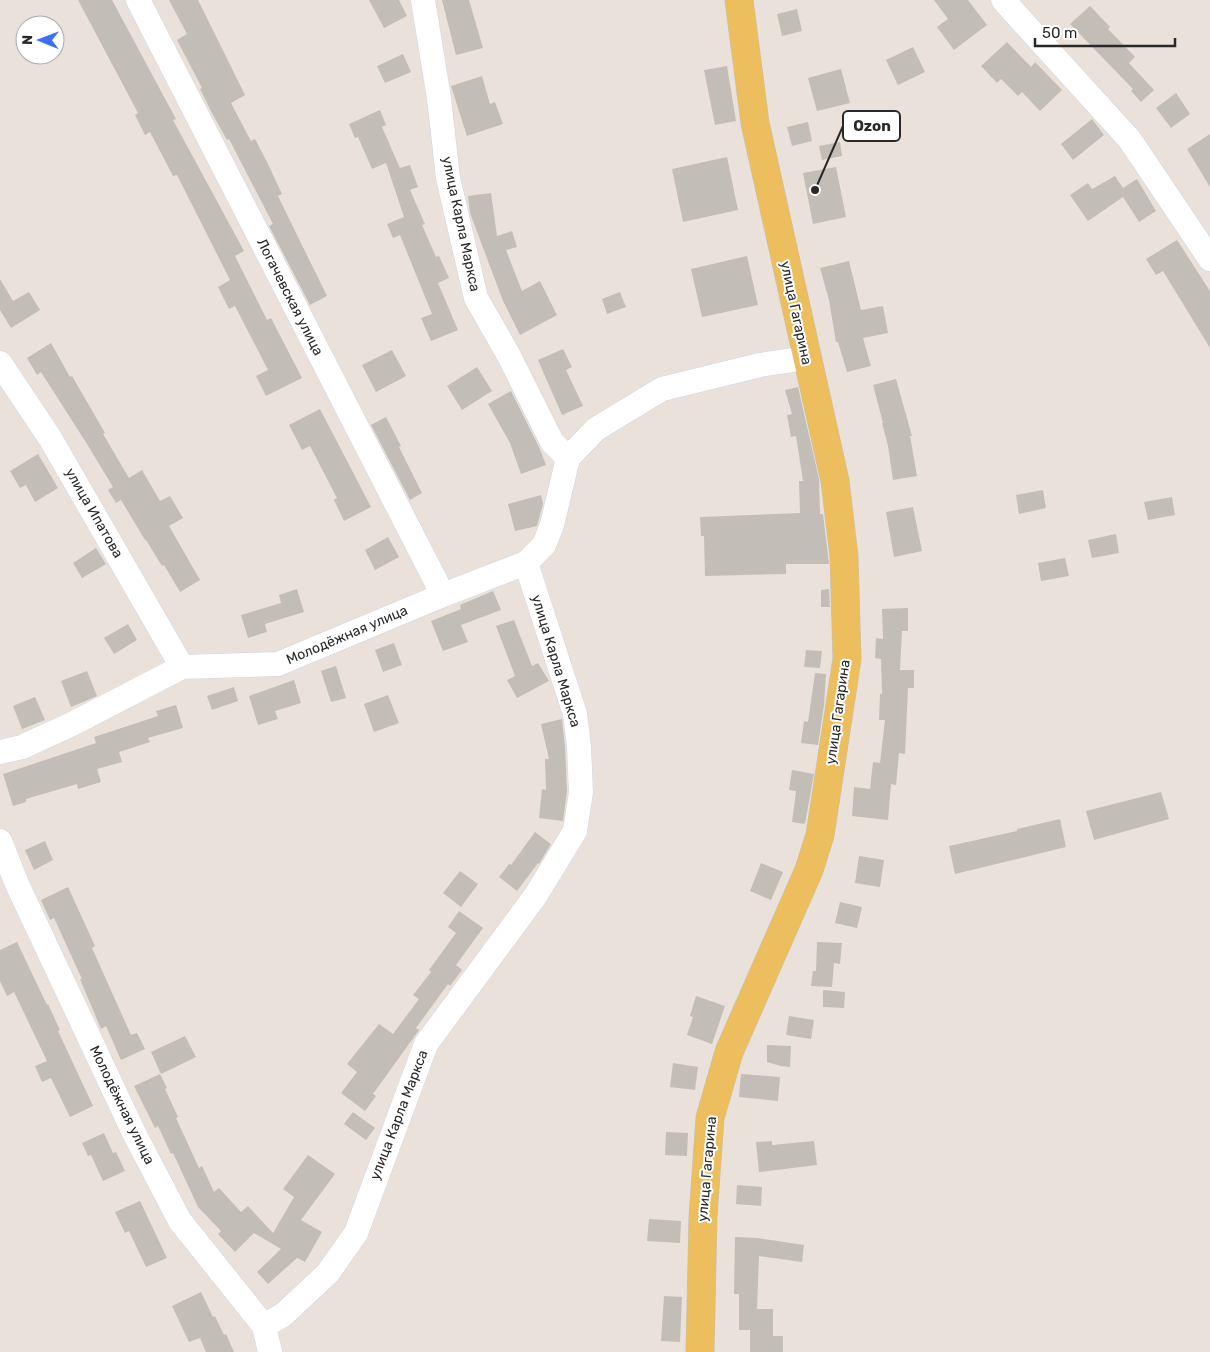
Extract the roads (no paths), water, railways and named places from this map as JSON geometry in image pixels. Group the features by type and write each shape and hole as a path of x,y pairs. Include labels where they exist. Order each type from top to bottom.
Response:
{"main road":[{"name":"улица Гагарина","path":"700,1352 703,1217 710,1118 728,1052 809,870 820,835 847,659 844,556 834,481 755,123 739,0"}],"street":[{"name":"Логачевская улица","path":"138,0 442,595"},
{"name":"улица Карла Маркса","path":"423,0 439,98 448,178 476,298 508,354 552,442 568,458"},
{"path":"1004,0 1130,140 1210,259"},
{"path":"526,563 544,545 552,525 568,458 596,429 662,389 760,365 806,358"},
{"name":"улица Ипатова","path":"0,363 50,438 182,667"},
{"name":"Молодёжная улица","path":"0,752 22,747 72,724 182,667 278,664 442,595 526,563"},
{"name":"улица Карла Маркса","path":"264,1326 283,1315 328,1273 356,1233 426,1044 536,895 575,831 581,792 579,746 574,714 526,563"},
{"name":"Молодёжная улица","path":"0,841 17,884 130,1124 180,1221 264,1326 270,1352"}],"place":[{"name":"Ozon","path":"815,190"}]}
